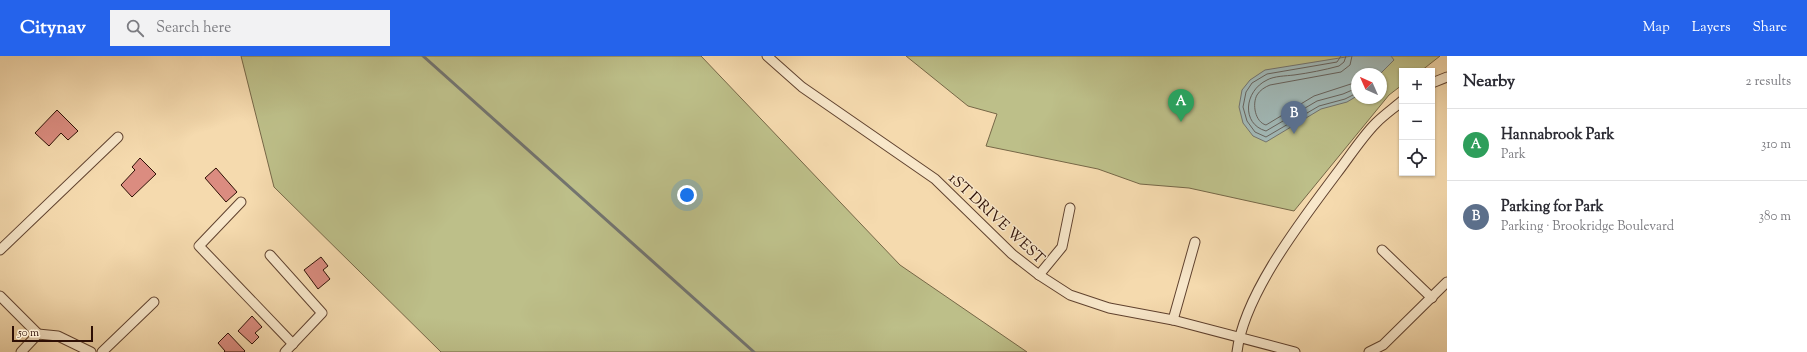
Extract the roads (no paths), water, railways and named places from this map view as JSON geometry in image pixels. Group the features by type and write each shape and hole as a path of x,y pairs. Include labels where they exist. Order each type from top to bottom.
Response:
{"street":[{"name":"1ST DRIVE WEST","path":"767,56 802,87 935,179 1012,254 1039,275 1070,295 1103,306 1173,320 1295,352"},
{"path":"1435,82 1447,77"},
{"path":"1238,352 1239,338 1254,299 1274,263 1324,191 1376,122 1399,103"},
{"path":"0,250 118,137"},
{"path":"241,202 199,246 293,344"},
{"path":"1039,275 1062,247 1070,208"},
{"path":"1173,320 1195,242"},
{"path":"1382,250 1432,298"},
{"path":"270,255 322,313 285,352"},
{"path":"1369,352 1382,345 1447,282"},
{"path":"0,296 38,334 58,336 91,352"},
{"path":"102,352 154,302"},
{"path":"21,352 38,334"}],"water":[{"path":"1352,56 1391,56 1394,60 1386,68 1351,68 1351,100 1321,109 1266,142 1253,136 1243,123 1239,107 1242,90 1250,80 1265,70"}],"waterway":[{"path":"423,56 754,352"}],"place":[{"name":"Hannabrook Park","path":"1181,122"},
{"name":"Parking for Park","path":"1294,134"}]}
